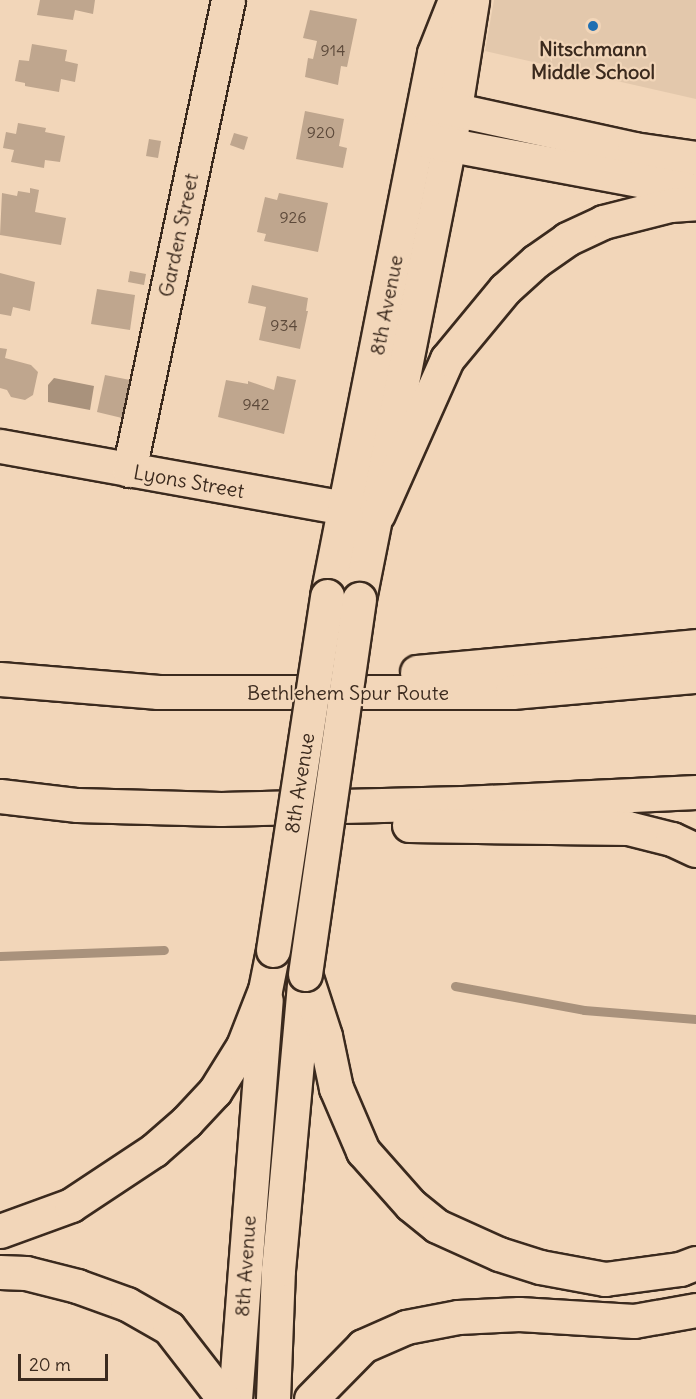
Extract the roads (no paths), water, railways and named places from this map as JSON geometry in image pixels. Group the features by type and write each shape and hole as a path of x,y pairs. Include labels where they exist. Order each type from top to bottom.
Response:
{"main road":[{"name":"Garden Street","path":"129,470 228,0"},
{"name":"8th Avenue","path":"440,106 434,53 455,0"},
{"name":"8th Avenue","path":"273,1399 278,1270 305,974 359,599 378,514 440,106 472,0"},
{"path":"440,106 634,149 696,158"},
{"name":"8th Avenue","path":"235,1399 263,1019 327,596 344,508 434,143"},
{"path":"434,143 696,191"},
{"path":"378,514 447,359 505,289 536,261 567,239 603,222 658,207 696,203"},
{"name":"Lyons Street","path":"0,446 378,514"},
{"path":"158,692 464,669 696,646"},
{"name":"Bethlehem Spur Route","path":"0,679 158,692 512,692 696,676"},
{"path":"0,796 77,805 222,809 463,803 696,792"},
{"path":"222,809 426,826 628,828 672,839 696,849"},
{"path":"0,1231 71,1205 154,1150 186,1122 215,1091 243,1046 265,990 273,950"},
{"path":"305,974 325,1036 332,1076 344,1111 363,1151 411,1205 437,1226 499,1254 540,1268 605,1279 661,1272 696,1263"},
{"path":"0,1272 26,1273 77,1286 127,1304 170,1329 224,1399"},
{"path":"311,1399 363,1346 406,1327 458,1317 519,1314 634,1321 696,1310"}],"waterway":[{"path":"0,956 164,950"},
{"path":"455,986 584,1010 696,1019"}],"place":[{"name":"Nitschmann Middle School","path":"593,26"}]}
